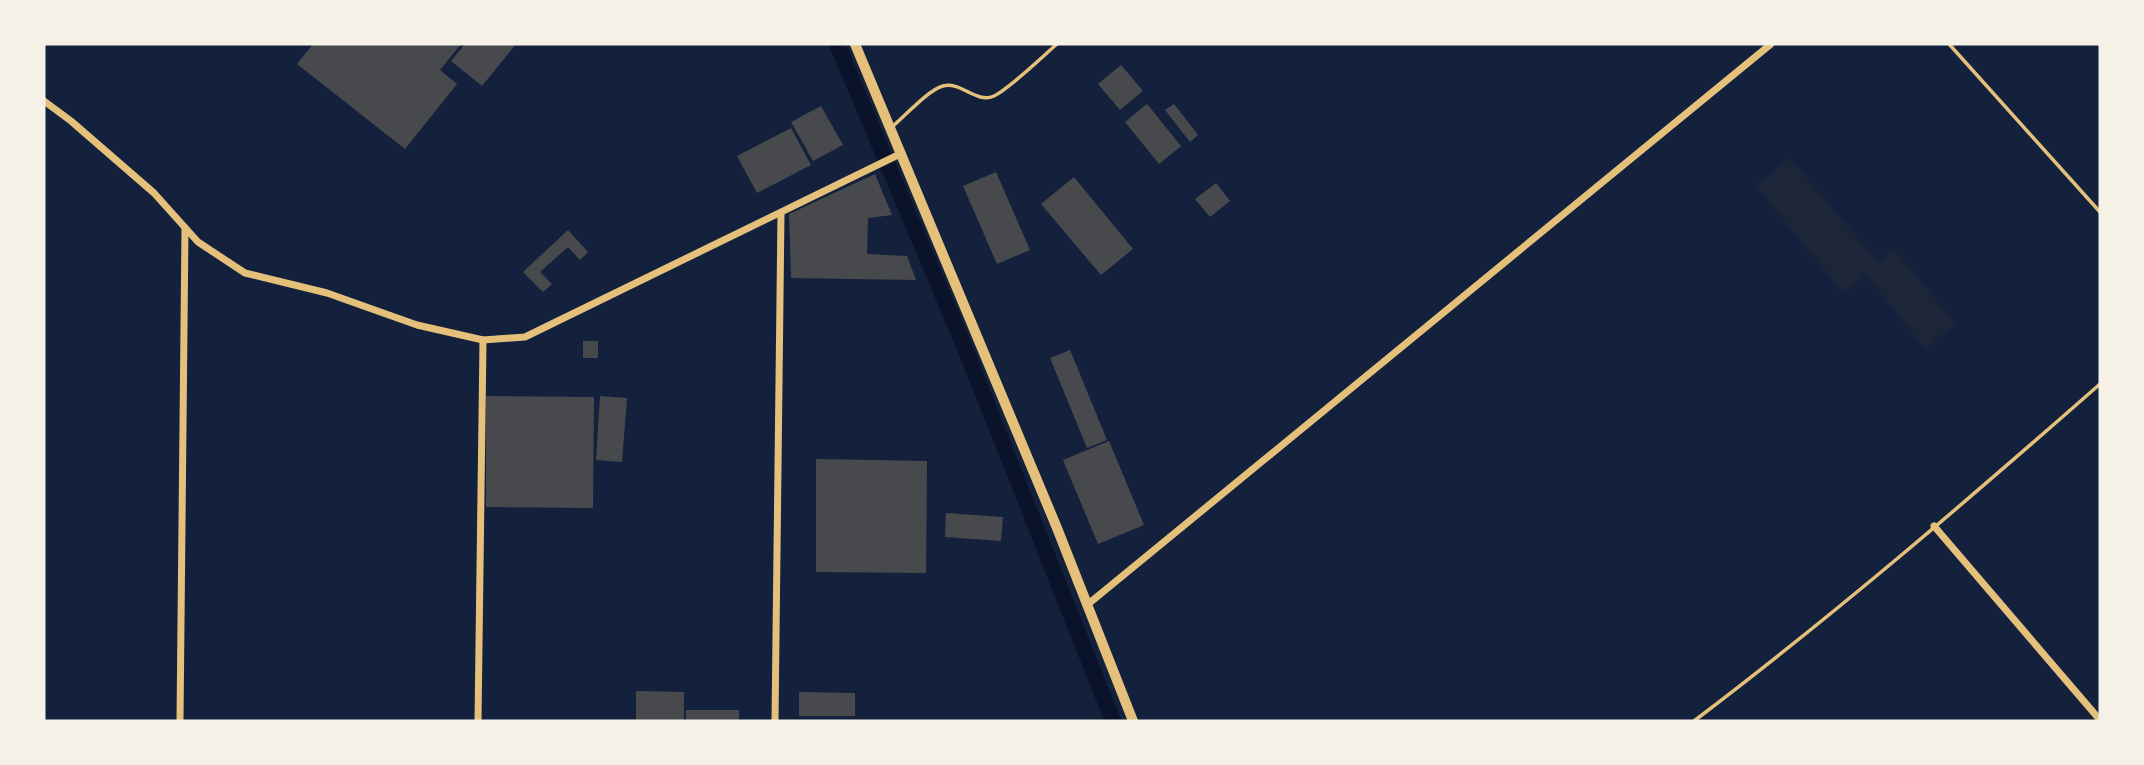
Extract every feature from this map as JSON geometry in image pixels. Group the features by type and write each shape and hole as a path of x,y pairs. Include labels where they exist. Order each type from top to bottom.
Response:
{"street":[{"path":"855,44 1133,721"},
{"path":"1087,605 1771,44"},
{"path":"44,101 154,193 198,242 245,273 327,293 417,325 483,340 525,337 901,153"},
{"path":"775,721 781,213"},
{"path":"180,721 186,228"},
{"path":"478,721 483,340"},
{"path":"1934,526 2100,720"}],"lane":[{"path":"891,128 932,92 944,86 956,87 983,99 996,95 1057,44"},
{"path":"1949,44 2100,212"},
{"path":"1694,721 1747,681 1934,526 2100,384"}],"shaded area":[{"path":"1790,158 1878,262 1894,249 1956,324 1925,349 1866,274 1844,294 1756,186"}],"building":[{"path":"313,44 461,44 440,70 457,84 405,149 297,64"},
{"path":"465,44 516,44 482,86 451,61"},
{"path":"1121,65 1143,91 1120,110 1098,84"},
{"path":"1147,104 1181,146 1159,164 1125,122"},
{"path":"1174,104 1198,135 1190,142 1165,110"},
{"path":"821,106 843,145 813,161 791,122"},
{"path":"791,128 811,165 757,193 737,156"},
{"path":"996,172 1030,250 997,264 963,186"},
{"path":"875,174 892,215 868,218 867,254 907,256 916,280 791,278 789,214"},
{"path":"1074,177 1133,249 1101,275 1041,204"},
{"path":"1216,183 1230,201 1210,217 1195,199"},
{"path":"568,230 588,252 580,260 568,247 540,272 552,284 543,292 523,272"},
{"path":"583,341 598,341 598,358 583,358"},
{"path":"1070,350 1107,440 1087,448 1050,358"},
{"path":"486,396 594,397 593,508 486,507"},
{"path":"600,396 627,398 622,462 596,460"},
{"path":"1109,441 1144,525 1098,544 1063,460"},
{"path":"816,459 927,461 926,573 816,572"},
{"path":"946,513 1003,517 1001,541 945,537"},
{"path":"636,691 684,692 684,721 636,721"},
{"path":"799,692 855,693 855,716 799,716"},
{"path":"686,710 739,710 739,721 686,721"}],"waterway":[{"path":"837,44 962,341 1113,721"}]}
